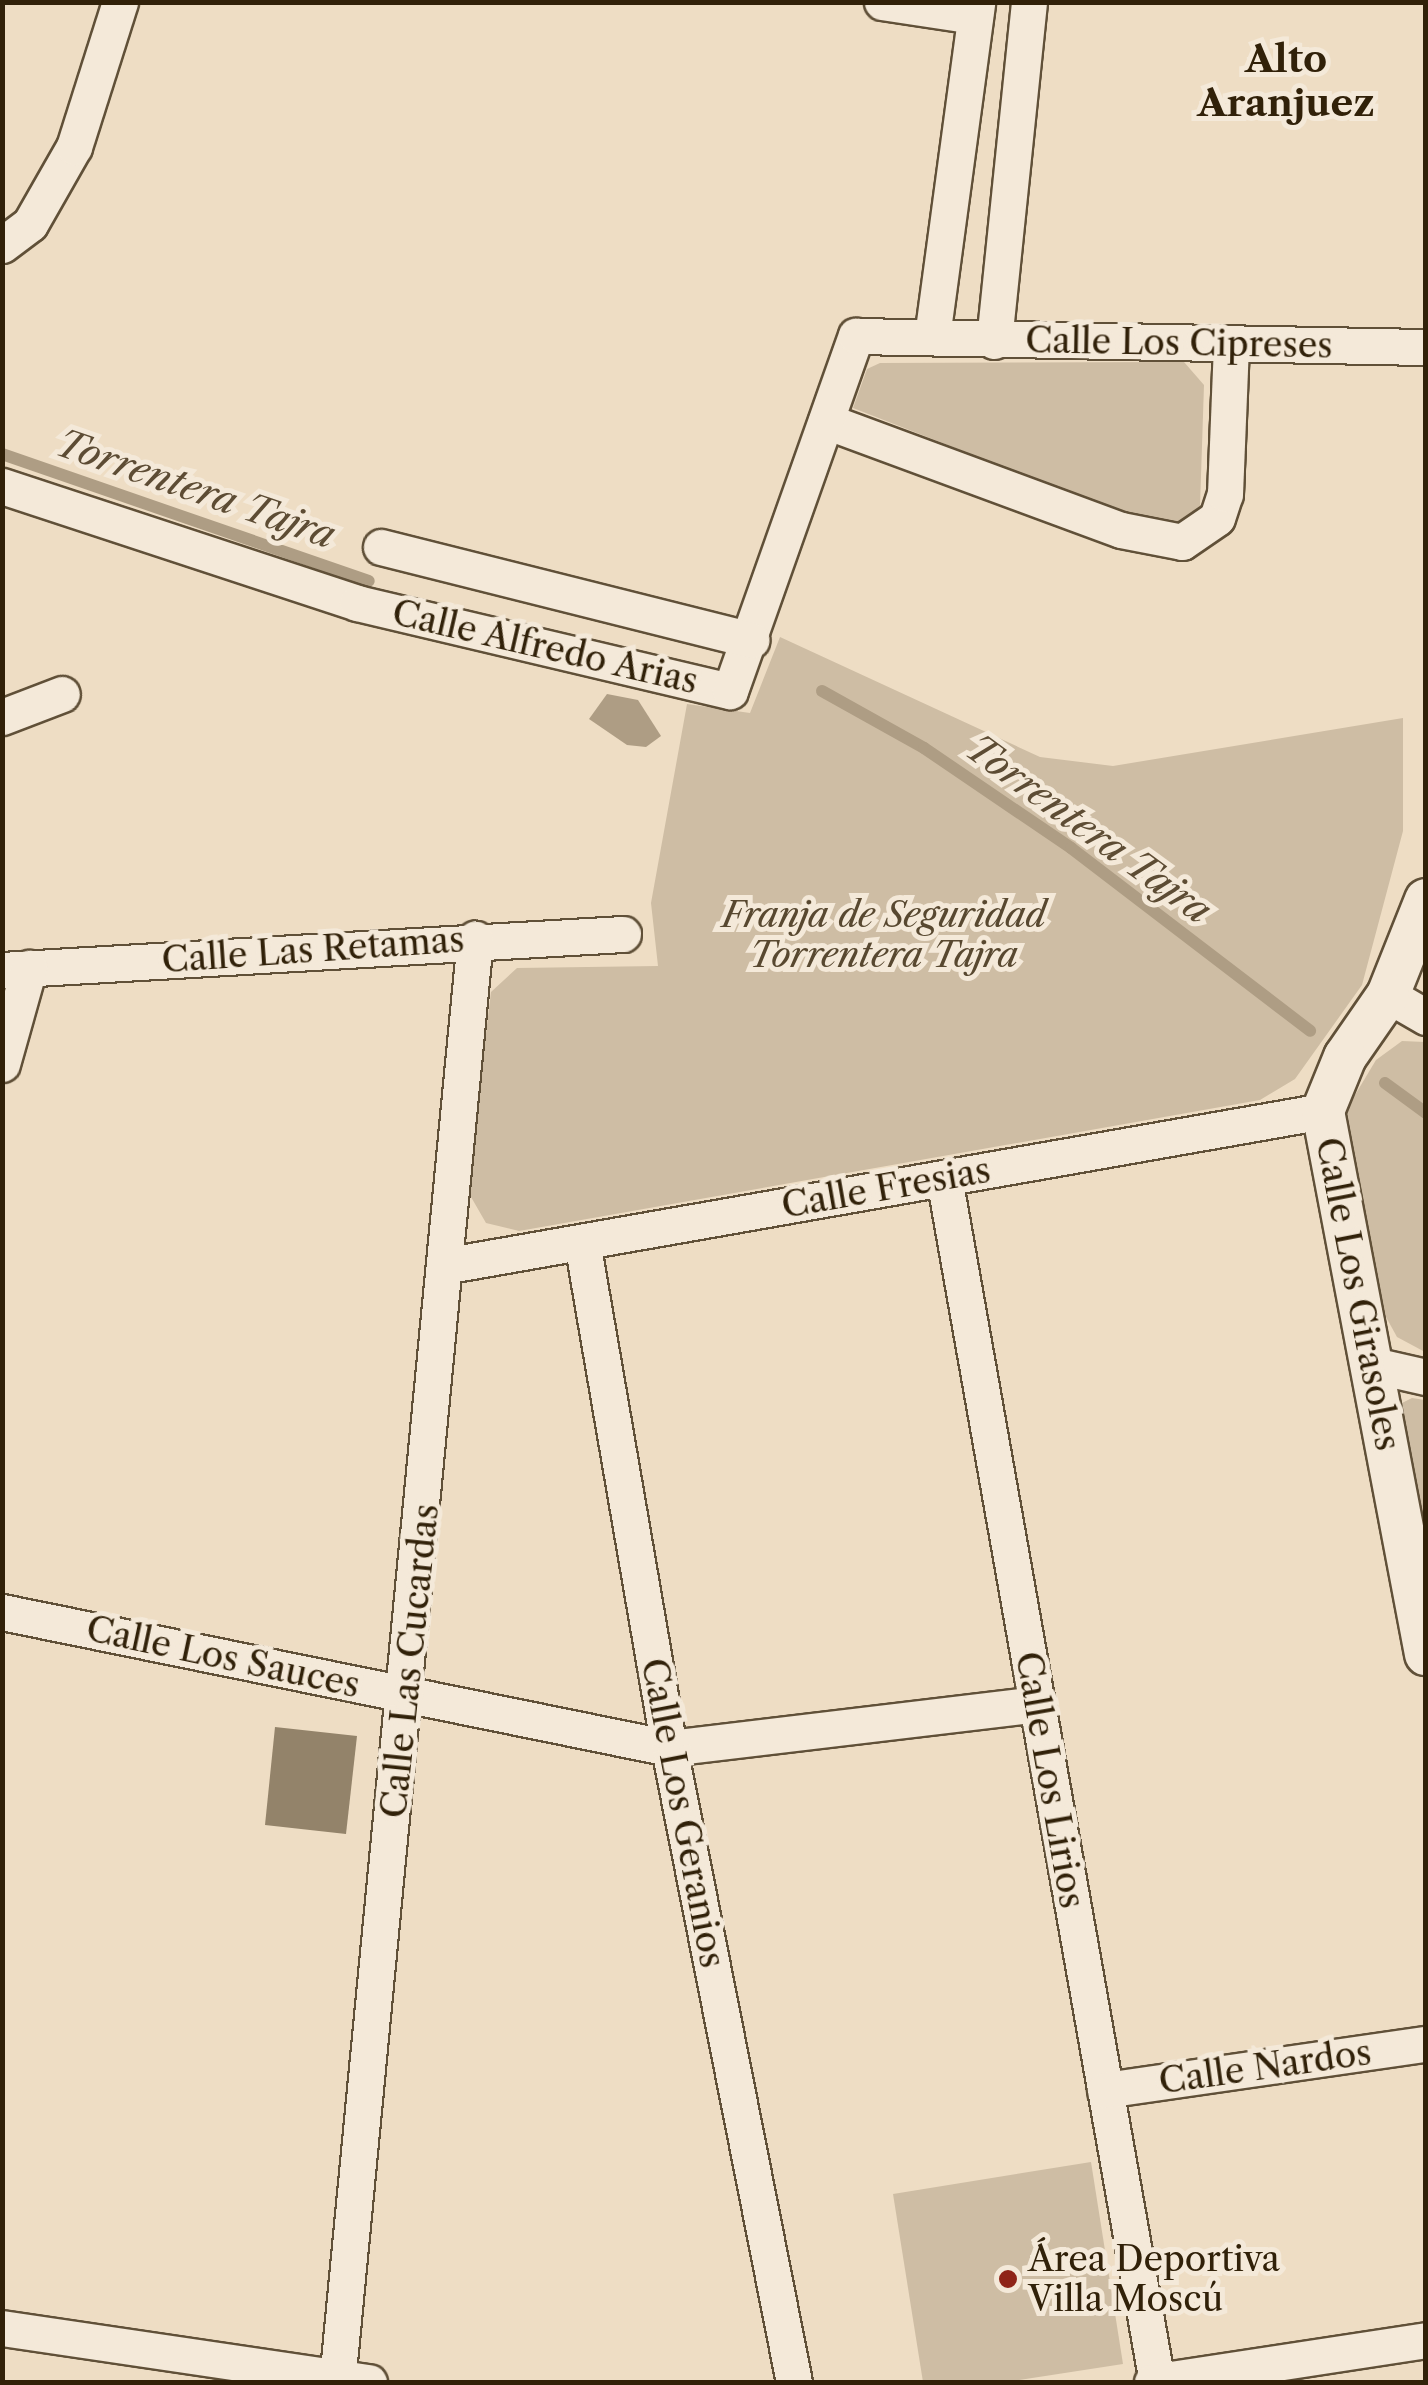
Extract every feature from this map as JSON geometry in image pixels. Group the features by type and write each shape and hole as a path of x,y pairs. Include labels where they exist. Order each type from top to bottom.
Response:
{"street":[{"path":"2,246 30,224 74,147 120,2"},
{"path":"882,2 976,9 932,337"},
{"path":"994,341 1029,2"},
{"name":"Calle Los Cipreses","path":"856,336 1426,347"},
{"name":"Calle Alfredo Arias","path":"2,486 357,603 730,691 856,336"},
{"path":"826,420 1121,530 1182,542 1216,518 1225,494 1231,344"},
{"path":"381,547 751,640"},
{"path":"2,717 62,694"},
{"path":"1323,1111 1345,1058 1388,995 1426,900"},
{"name":"Calle Las Retamas","path":"16,969 475,939 623,934"},
{"name":"Calle Las Cucardas","path":"348,2381 475,939"},
{"path":"2,1064 16,969"},
{"path":"1388,995 1426,1017"},
{"name":"Calle Fresias","path":"449,1265 1323,1111"},
{"name":"Calle Los Girasoles","path":"1323,1111 1426,1654"},
{"name":"Calle Los Lirios","path":"944,1178 1155,2382"},
{"name":"Calle Los Geranios","path":"582,1242 669,1748 794,2382"},
{"path":"1373,1366 1426,1377"},
{"name":"Calle Los Sauces","path":"2,1612 669,1748 1037,1704"},
{"name":"Calle Nardos","path":"1105,2090 1426,2044"},
{"path":"2,2328 348,2381"},
{"path":"1155,2382 1426,2340"}],"green space":[{"path":"1184,362 1204,385 1200,506 1165,530 853,408 867,369 880,363"},
{"name":"Franja de Seguridad Torrentera Tajra","path":"780,637 1040,757 1113,766 1403,718 1403,831 1362,985 1295,1079 1260,1100 519,1231 486,1223 467,1190 491,992 517,968 658,966 651,903 687,704 750,713"},
{"path":"1402,1041 1425,1042 1425,1352 1397,1337 1386,1317 1343,1115 1376,1060"},
{"path":"1412,1398 1425,1400 1425,1572 1398,1405"},
{"name":"Área Deportiva Villa Moscú","path":"1091,2162 1123,2364 1006,2382 923,2382 893,2194"}],"shaded area":[{"path":"607,694 638,700 661,736 646,747 627,745 589,719"}],"building":[{"path":"275,1727 357,1736 346,1834 265,1825"}],"waterway":[{"name":"Torrentera Tajra","path":"2,454 369,581"},
{"name":"Torrentera Tajra","path":"822,691 924,748 1071,848 1310,1031"},
{"name":"Torrentera Tajra","path":"1385,1083 1426,1113"}],"place":[{"name":"Área Deportiva Villa Moscú","path":"1008,2279"}],"district":[{"name":"Alto Aranjuez","path":"1286,80"}]}
